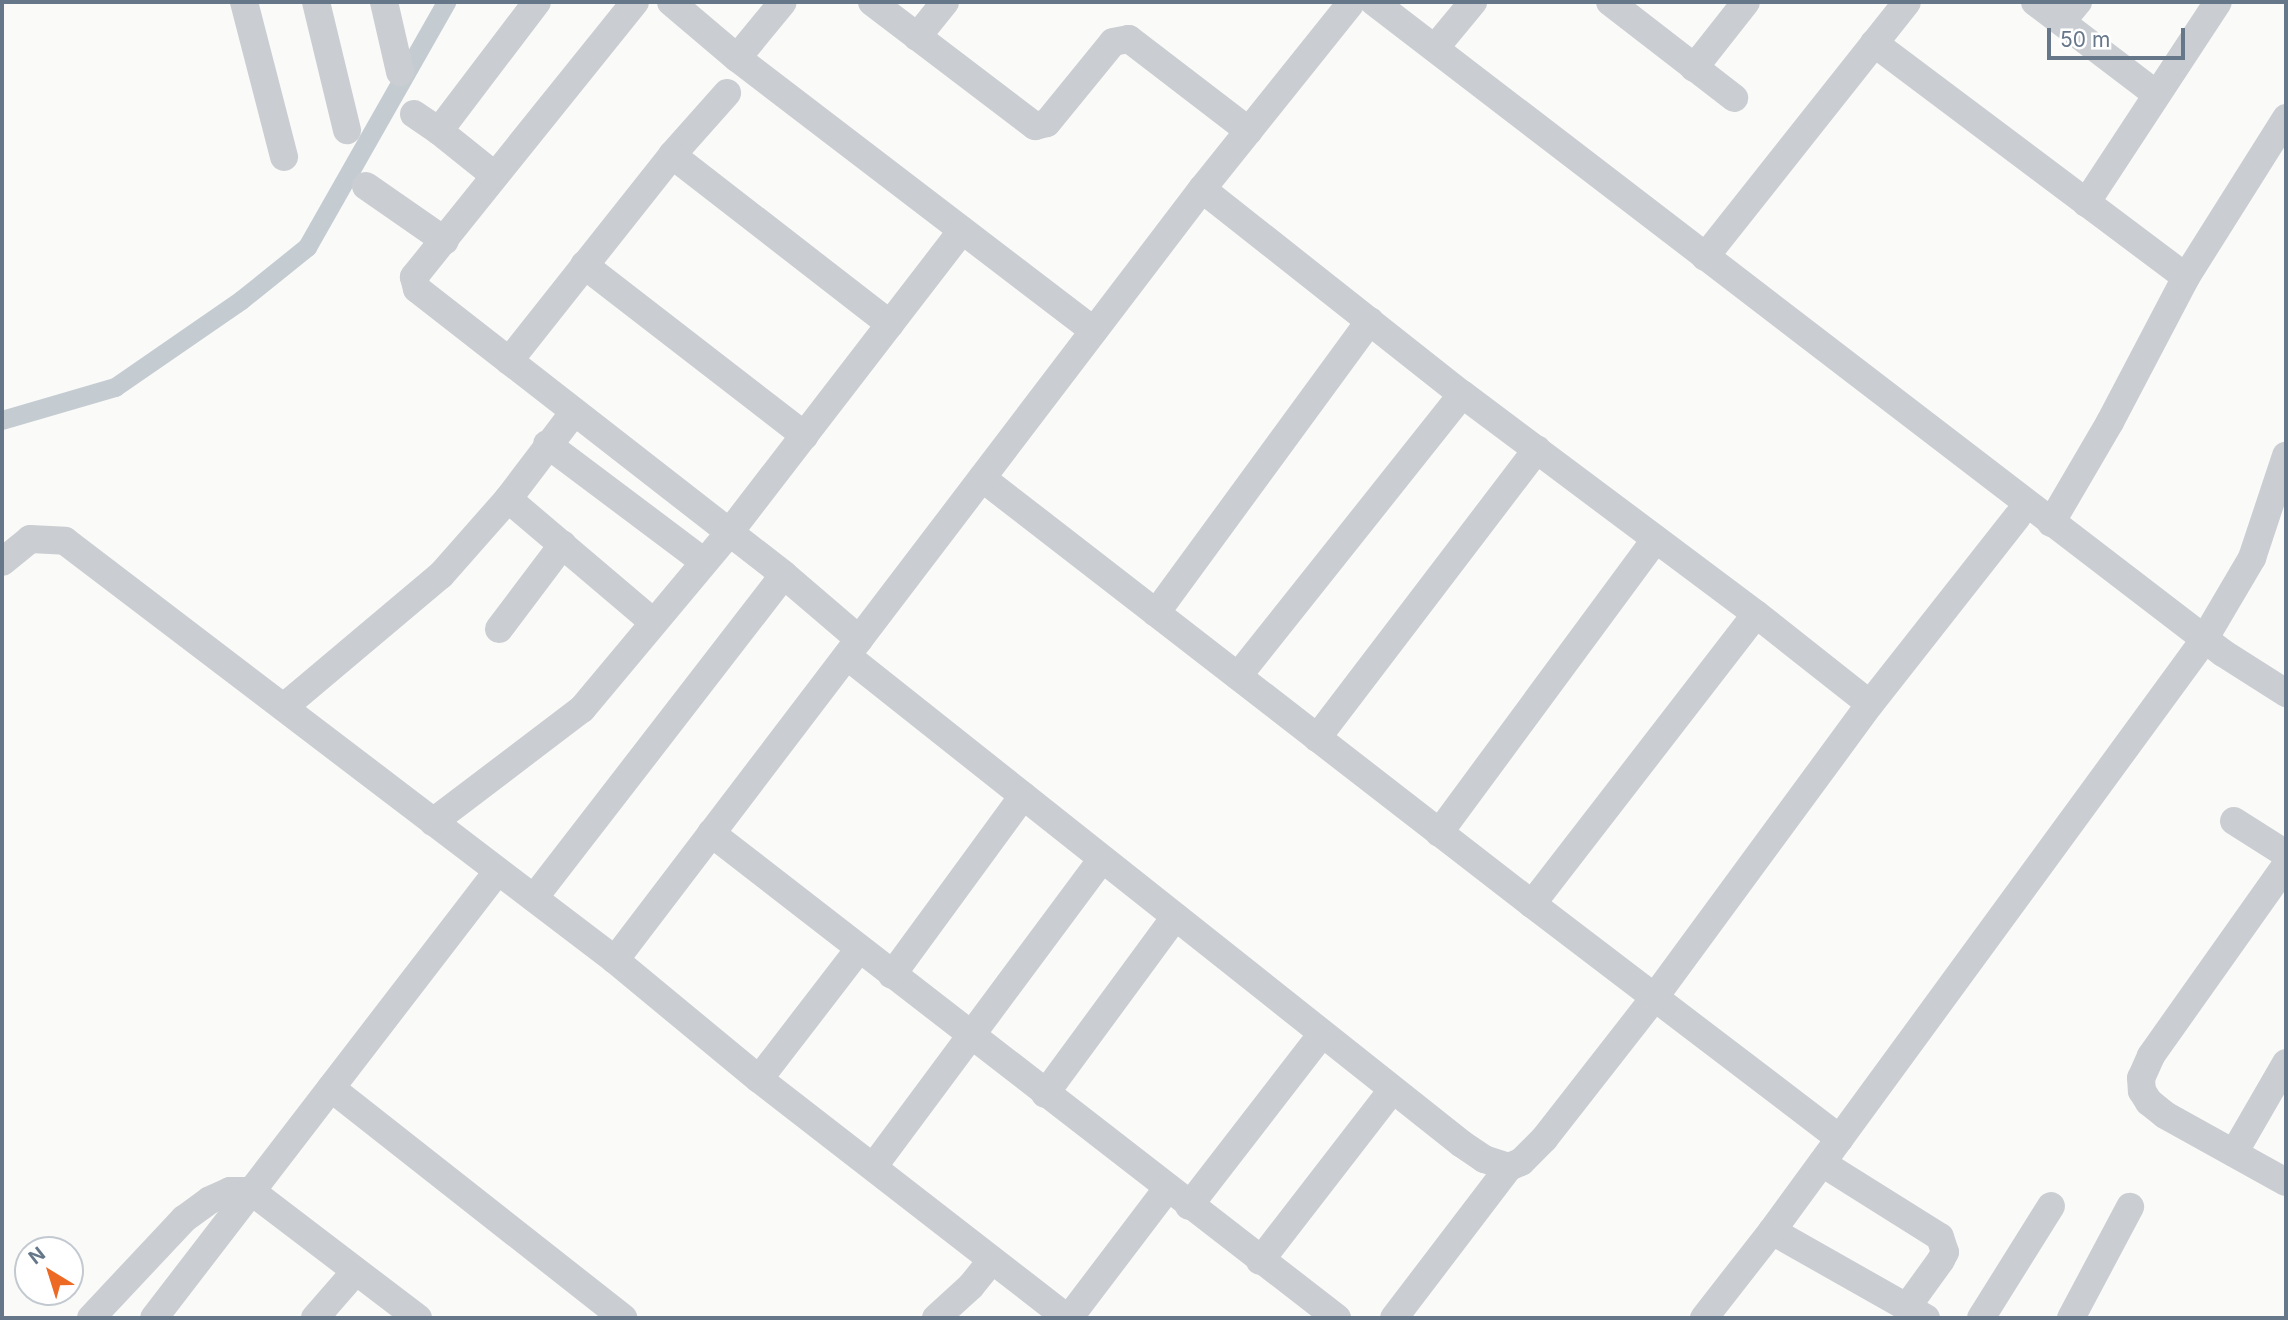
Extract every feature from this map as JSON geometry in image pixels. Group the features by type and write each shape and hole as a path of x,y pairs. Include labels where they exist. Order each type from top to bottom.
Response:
{"street":[{"path":"244,2 284,157"},
{"path":"316,2 347,130"},
{"path":"384,2 400,72"},
{"path":"439,131 537,2"},
{"path":"635,2 414,277 417,289 784,575 853,647 1023,796 1392,1090 1484,1159 1509,1167"},
{"path":"671,2 737,58 1094,331"},
{"path":"737,58 783,2"},
{"path":"872,2 1035,126 1047,122 1113,42 1129,39 1249,131"},
{"path":"918,37 945,2"},
{"path":"1435,48 1473,2"},
{"path":"1694,68 1746,2"},
{"path":"1705,257 1907,2"},
{"path":"2035,2 2070,12 2155,93"},
{"path":"2087,203 2155,93 2218,2"},
{"path":"1357,3 1435,48 2051,523 2199,645"},
{"path":"615,960 1202,189 1357,3"},
{"path":"1357,3 1688,267 2017,517 2199,645 2286,693"},
{"path":"1626,6 1694,68 1734,98"},
{"path":"1874,43 2186,277"},
{"path":"509,361 672,155 727,93"},
{"path":"414,114 494,175"},
{"path":"2051,523 2110,422 2186,277 2286,118"},
{"path":"672,155 890,324"},
{"path":"366,186 445,240"},
{"path":"1202,189 1462,394 1756,614 1870,705"},
{"path":"433,822 582,709 729,533 962,230"},
{"path":"584,265 805,436"},
{"path":"1156,613 1370,321"},
{"path":"1238,676 1462,394"},
{"path":"284,707 441,575 508,499 547,444 574,412"},
{"path":"547,444 703,561"},
{"path":"1317,738 1537,450"},
{"path":"1704,1318 1840,1139 2231,598 2252,558 2286,456"},
{"path":"982,478 1439,833 1840,1139"},
{"path":"508,499 653,622"},
{"path":"1394,1318 1509,1167 1521,1163 1544,1139 1654,998 1870,705 2017,517"},
{"path":"2,562 30,539 65,541 615,960 759,1079 1068,1318 1167,1189"},
{"path":"1439,833 1656,539"},
{"path":"499,629 563,544"},
{"path":"534,898 784,575"},
{"path":"1532,904 1756,614"},
{"path":"892,975 1023,796"},
{"path":"2234,821 2286,854"},
{"path":"711,834 1337,1318"},
{"path":"874,1166 969,1034 1102,859"},
{"path":"2286,865 2151,1056 2141,1078 2142,1091 2149,1102 2165,1115 2286,1182"},
{"path":"154,1318 497,872"},
{"path":"1045,1094 1175,917"},
{"path":"759,1079 859,949"},
{"path":"1189,1206 1322,1034"},
{"path":"2234,1153 2286,1063"},
{"path":"331,1088 623,1318"},
{"path":"1260,1261 1392,1090"},
{"path":"1772,1231 1917,1313 1945,1252 1941,1237 1822,1163"},
{"path":"91,1318 184,1219 211,1200 230,1191 251,1191 418,1318"},
{"path":"1981,1318 2051,1206"},
{"path":"2071,1318 2130,1207"},
{"path":"936,1318 971,1286 992,1260"},
{"path":"316,1318 355,1272"},
{"path":"959,1318 967,1306 971,1286"}],"waterway":[{"path":"2,420 115,387 241,300 307,247 446,2"}]}
